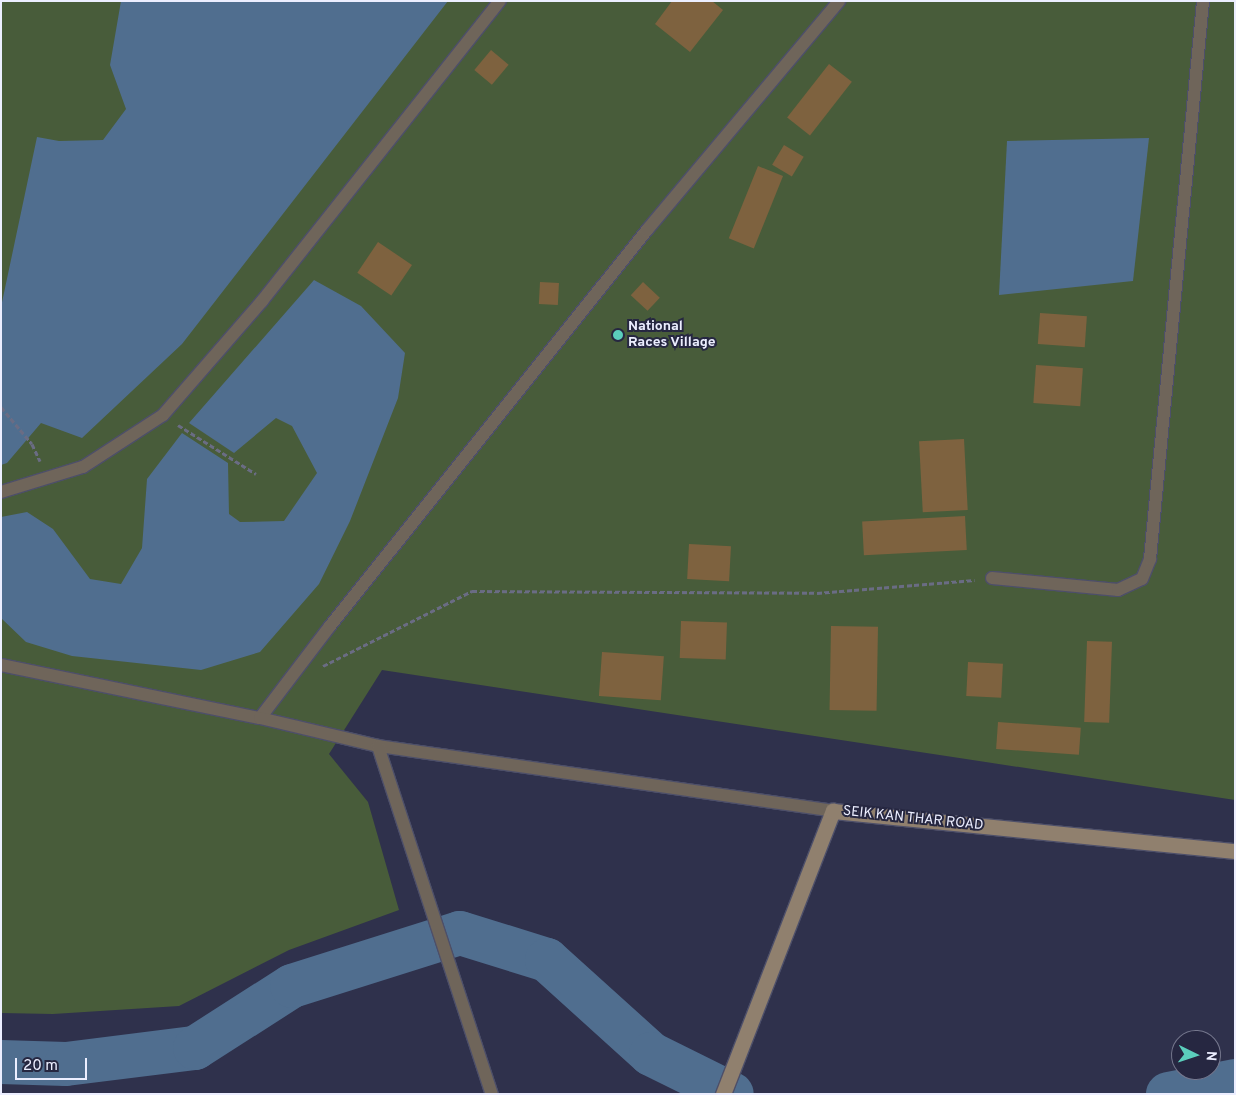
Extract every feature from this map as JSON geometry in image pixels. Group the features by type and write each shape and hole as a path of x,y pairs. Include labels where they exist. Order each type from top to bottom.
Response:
{"street":[{"name":"SEIK KAN THAR ROAD","path":"723,1094 834,811 1235,851"}],"lane":[{"path":"1,492 83,467 163,415 262,301 500,1"},
{"path":"260,718 330,626 648,230 839,1"},
{"path":"992,578 1118,590 1142,579 1150,559 1204,1"},
{"path":"1,665 260,718 378,746 834,811"},
{"path":"378,746 492,1094"}],"path":[{"path":"1,407 32,444"},
{"path":"163,415 256,474"},
{"path":"319,668 472,591 817,593 992,578"}],"green space":[{"name":"National Races Village","path":"1,1 1235,1 1235,800 382,670 329,754 368,802 399,910 289,950 179,1006 53,1014 1,1013"}],"water":[{"path":"121,1 448,1 182,344 82,438 41,423 7,463 1,465 1,307 37,137 59,141 103,140 126,109 110,65"},
{"path":"1149,138 1133,281 999,295 1007,141"},
{"path":"314,280 361,306 405,353 398,398 350,521 319,584 260,652 201,670 72,656 26,642 1,618 1,517 27,512 53,529 90,579 121,584 142,548 147,479 182,433 228,463 229,514 240,522 284,521 317,473 292,426 276,418 234,453 189,423"}],"building":[{"path":"672,1 712,1 723,10 690,52 655,24"},
{"path":"491,50 509,65 492,85 474,70"},
{"path":"829,64 852,82 810,135 787,118"},
{"path":"784,145 804,157 792,177 772,165"},
{"path":"758,166 783,176 754,248 729,238"},
{"path":"378,242 412,265 391,296 357,273"},
{"path":"540,282 559,283 558,305 539,304"},
{"path":"643,282 660,298 648,311 631,295"},
{"path":"1040,313 1087,316 1085,347 1038,344"},
{"path":"1036,365 1083,368 1080,406 1033,403"},
{"path":"964,439 968,510 923,512 919,441"},
{"path":"965,516 967,550 864,555 862,521"},
{"path":"689,544 731,546 729,581 687,579"},
{"path":"681,621 727,623 726,660 680,658"},
{"path":"831,626 878,627 877,711 830,710"},
{"path":"1087,641 1112,642 1109,723 1084,722"},
{"path":"602,652 664,656 661,700 599,696"},
{"path":"968,662 1003,664 1001,698 966,696"},
{"path":"998,722 1081,728 1079,755 996,749"}],"waterway":[{"path":"1,1062 66,1064 195,1048 292,986 460,933 547,960 651,1054 732,1094"},
{"path":"1168,1094 1235,1081"}],"place":[{"name":"National Races Village","path":"618,335"}]}
